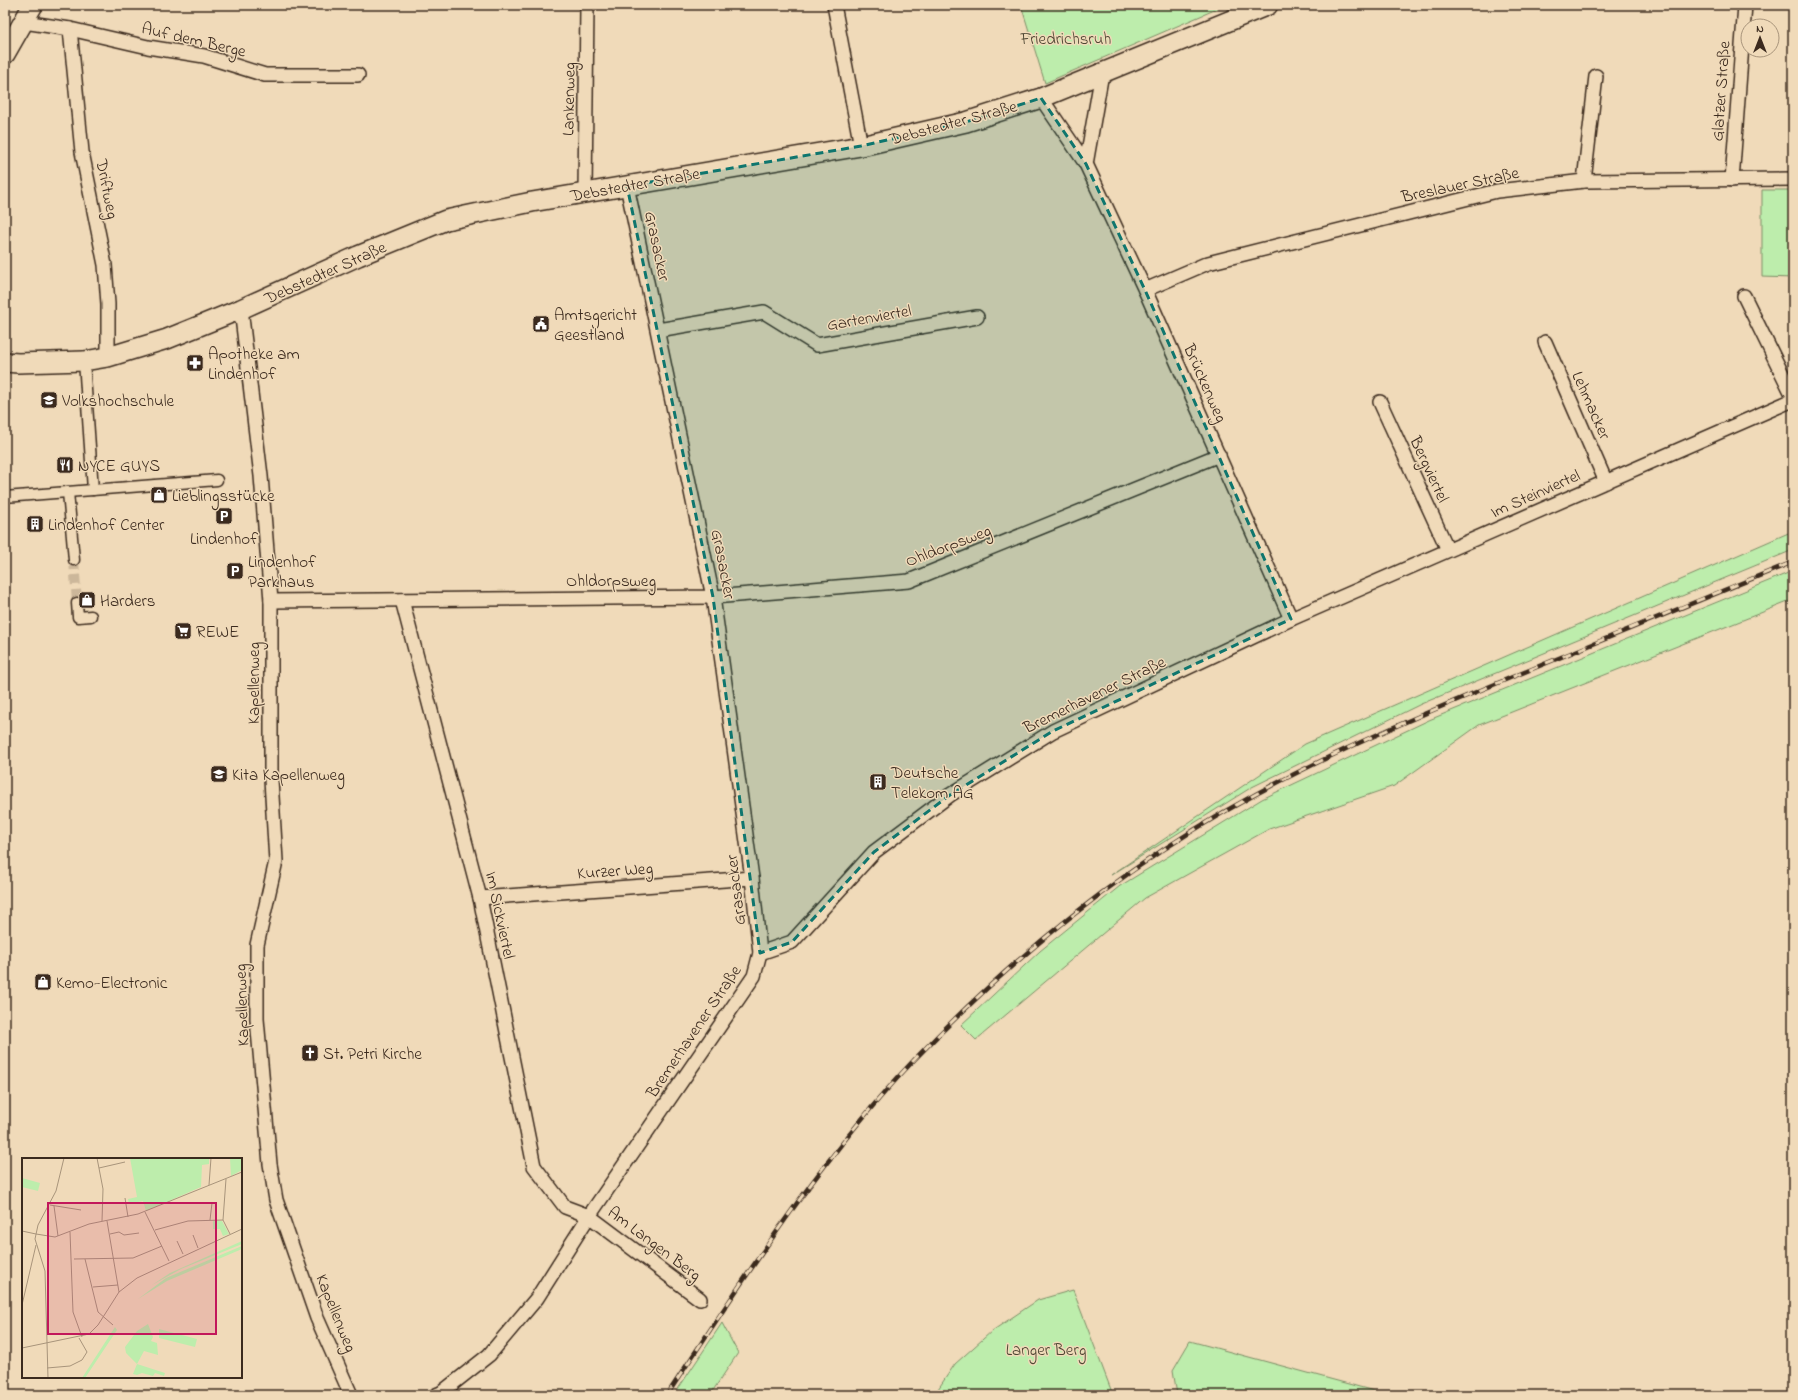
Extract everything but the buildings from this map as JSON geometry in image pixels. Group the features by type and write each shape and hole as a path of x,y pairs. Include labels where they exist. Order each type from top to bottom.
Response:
{"main road":[{"path":"5,54 33,5"},
{"name":"Debstedter Straße","path":"5,362 84,361 108,356 167,339 241,309 358,256 446,220 532,202 861,146 966,122 1041,98 1268,5"}],"street":[{"name":"Lankenweg","path":"585,193 587,5"},
{"path":"834,5 861,146"},
{"name":"Glatzer Straße","path":"1732,180 1745,5"},
{"name":"Auf dem Berge","path":"24,22 70,29 148,47 204,56 265,75 358,75"},
{"name":"Driftweg","path":"70,29 82,152 105,265 108,304 108,356"},
{"path":"1086,164 1102,73"},
{"path":"1584,181 1596,76"},
{"name":"Brückenweg","path":"1041,98 1086,164 1145,290 1219,455 1290,619"},
{"name":"Breslauer Straße","path":"1145,290 1208,263 1490,193 1584,181 1793,179"},
{"name":"Grasacker","path":"627,186 713,597 752,878 760,953"},
{"path":"1744,296 1793,396"},
{"path":"241,309 261,476 271,601"},
{"name":"Gartenviertel","path":"658,330 764,312 817,345 977,317"},
{"name":"Lehmacker","path":"1545,342 1606,482"},
{"path":"84,361 93,490"},
{"name":"Im Steinviertel","path":"1290,619 1793,400"},
{"name":"Bergviertel","path":"1380,402 1448,550"},
{"name":"Ohldorpsweg","path":"271,601 713,597 909,581 1219,455"},
{"path":"5,497 217,480"},
{"path":"68,492 74,560"},
{"name":"Im Sickviertel","path":"402,600 480,898 534,1166 565,1207 589,1216"},
{"name":"Kapellenweg","path":"271,601 271,780 276,861 257,945 257,1004 270,1164 276,1200 317,1318 351,1395"},
{"path":"77,603 78,617 91,616"},
{"name":"Bremerhavener Straße","path":"436,1395 441,1393 489,1355 537,1298 589,1216 754,976 760,953 792,942 874,852 950,795 1053,730 1290,619"},
{"name":"Kurzer Weg","path":"480,898 752,878"},
{"name":"Am Langen Berg","path":"589,1216 700,1299"}],"highlighted area":[{"path":"1041,98 1086,164 1145,290 1291,619 1053,731 950,795 874,852 792,942 760,953 713,597 627,186 861,146 966,122"}],"green space":[{"name":"Friedrichsruh","path":"1021,5 1226,5 1045,83"},
{"path":"1762,190 1793,190 1793,278 1762,277"},
{"path":"1793,531 1793,550 1421,704 1252,787 1111,875 1305,744"},
{"path":"1793,571 1793,600 1479,725 1394,786 1269,829 1145,898 976,1040 961,1025 1040,951 1120,886 1262,799 1429,720"},
{"name":"Langer Berg","path":"1073,1290 1113,1395 934,1395 955,1364 992,1331 1038,1300"},
{"path":"722,1323 738,1353 710,1395 674,1395"},
{"path":"1190,1341 1389,1395 1177,1395 1173,1370"}],"tunnel":[{"path":"74,560 77,603"}],"railway":[{"path":"667,1395 784,1221 815,1179 880,1098 915,1059 993,983 1034,947 1119,880 1164,849 1256,794 1358,743 1462,698 1793,562"}],"place":[{"name":"Amtsgericht Geestland","path":"541,324"},
{"name":"Apotheke am Lindenhof","path":"195,363"},
{"name":"Volkshochschule","path":"49,400"},
{"name":"NYCE GUYS","path":"65,465"},
{"name":"Lieblingsstücke","path":"159,495"},
{"name":"Lindenhof","path":"224,516"},
{"name":"Lindenhof Center","path":"35,524"},
{"name":"Lindenhof Parkhaus","path":"235,571"},
{"name":"Harders","path":"87,600"},
{"name":"REWE","path":"183,631"},
{"name":"Kita Kapellenweg","path":"219,774"},
{"name":"Deutsche Telekom AG","path":"878,782"},
{"name":"Kemo-Electronic","path":"43,982"},
{"name":"St. Petri Kirche","path":"310,1053"}]}
